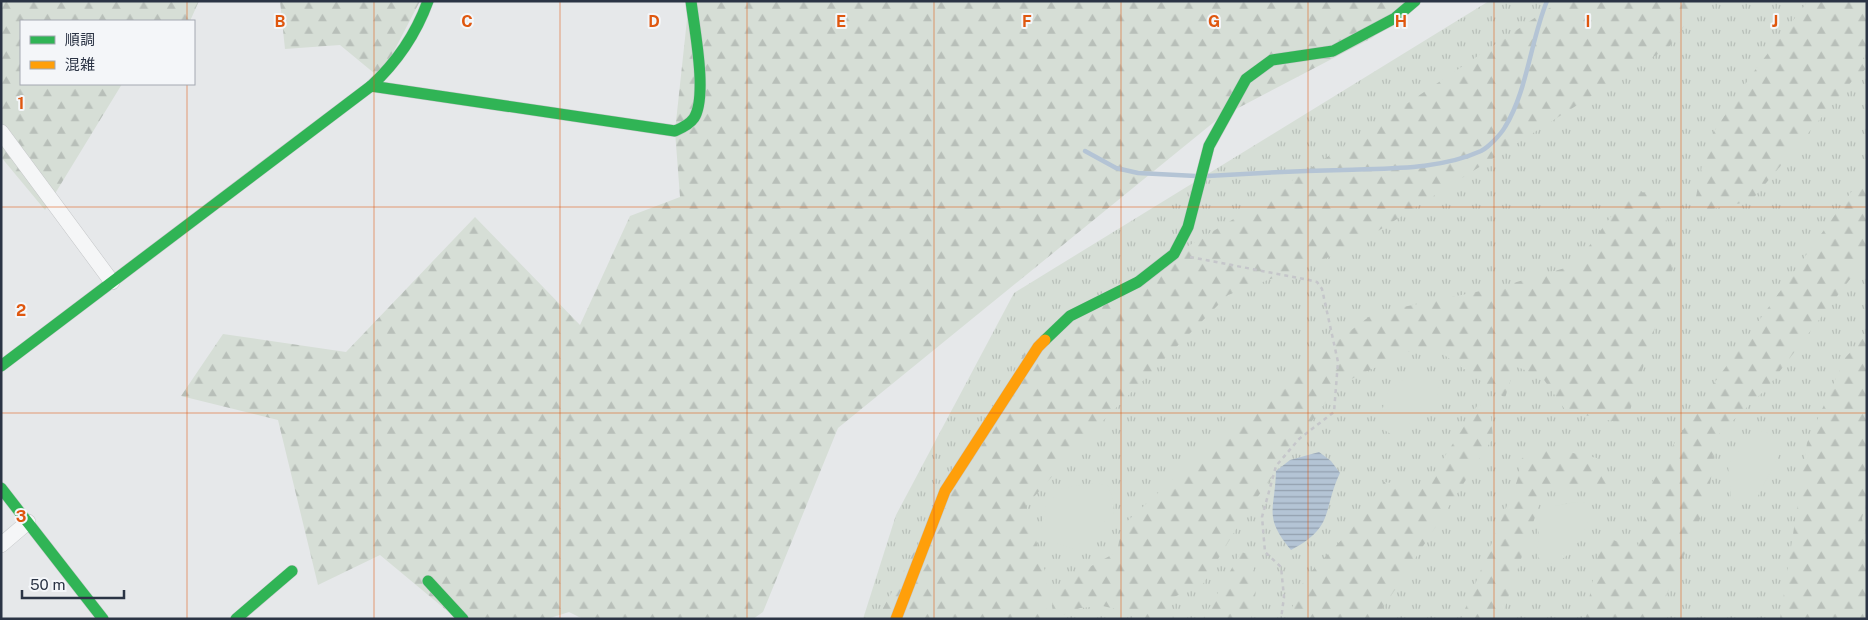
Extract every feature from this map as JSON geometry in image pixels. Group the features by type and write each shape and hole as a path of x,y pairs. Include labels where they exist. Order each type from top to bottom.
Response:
{"street":[{"path":"1,366 371,86 388,71 410,41 428,1"},
{"path":"371,86 675,131 688,124 695,116 699,106 699,71 691,1"},
{"path":"896,619 945,491 1038,347 1070,316 1138,282 1174,254 1188,227 1210,146 1246,79 1272,60 1333,52 1395,18 1415,1"},
{"path":"1,132 112,282"},
{"path":"1,488 102,619"},
{"path":"1,545 28,522"},
{"path":"236,619 292,571"},
{"path":"428,581 463,619"}],"path":[{"path":"1174,254 1317,282 1322,289 1338,362 1334,412 1299,439 1276,466 1262,517 1265,552 1281,567 1284,597 1281,619"}],"green space":[{"path":"1,1 199,1 190,20 20,20 20,85 121,85 45,210 1,157"},
{"path":"280,1 420,1 380,78 340,45 285,49"},
{"path":"689,1 1415,1 1372,38 1219,118 838,428 763,612 753,619 583,619 569,612 547,619 457,619 380,555 318,585 278,420 181,396 223,334 346,352 475,217 580,325 630,216 680,197 675,131"},
{"path":"1489,1 1867,1 1867,619 863,619 896,515 1014,293"},
{"path":"1560,1 1702,1 1669,47 1348,250 1228,295 1085,439 1026,506 1047,578 1047,619 877,619 1032,339 1242,214"},
{"path":"1808,1 1867,1 1867,52 1861,62 1866,69 1852,81 1751,201 1693,213 1706,144 1752,74"},
{"path":"1867,170 1867,257 1767,388 1718,435 1707,503 1656,619 1585,619 1602,535 1637,550 1654,475 1705,396"},
{"path":"1630,191 1660,194 1676,258 1626,424 1566,411 1542,377 1515,366 1505,398 1433,347 1407,352 1337,386 1244,516 1203,584 1174,597 1171,608 1174,619 1132,619 1132,613 1103,606 1080,608 1053,619 1052,598 1069,578 1117,552 1122,526 1260,399 1374,313 1500,287 1575,265"},
{"path":"1867,334 1867,501 1862,518 1867,552 1867,619 1780,619 1807,443 1845,358"},
{"path":"1428,372 1440,380 1437,401 1399,432 1393,435 1384,430 1379,420 1389,389 1408,377"},
{"path":"1479,403 1491,417 1493,438 1376,619 1287,619 1305,578 1351,530 1384,482 1425,487"},
{"path":"1763,431 1774,436 1782,449 1755,502 1742,503 1731,497 1728,465 1737,452"},
{"path":"1544,447 1597,458 1612,491 1546,484 1501,619 1461,619 1517,481 1522,458"},
{"path":"1098,483 1108,486 1114,502 1113,515 1073,549 1055,543 1041,529 1046,506 1062,488"},
{"path":"1576,502 1585,503 1591,512 1580,539 1568,554 1560,560 1542,564 1537,554 1540,518 1555,506"},
{"path":"1241,552 1249,554 1254,570 1255,594 1251,619 1203,619"}],"water":[{"path":"1319,452 1331,461 1340,473 1321,526 1305,542 1291,550 1282,538 1274,521 1273,505 1276,471 1290,460"}],"waterway":[{"path":"1207,176 1413,167 1448,162 1481,151 1501,133 1519,98 1547,1"},
{"path":"1085,151 1116,168 1138,173 1196,176"}],"traffic: fast":[{"path":"1,366 371,86 405,47 418,25 428,1"},
{"path":"371,86 675,131 688,124 694,118 700,94 699,61 691,1"},
{"path":"1045,340 1070,316 1138,282 1174,254 1188,227 1209,146 1246,79 1272,60 1333,51 1395,18 1415,1"},
{"path":"1,488 103,619"},
{"path":"236,619 292,571"},
{"path":"428,581 463,619"}],"traffic: slow":[{"path":"896,619 945,491 1038,347 1045,340"}]}
